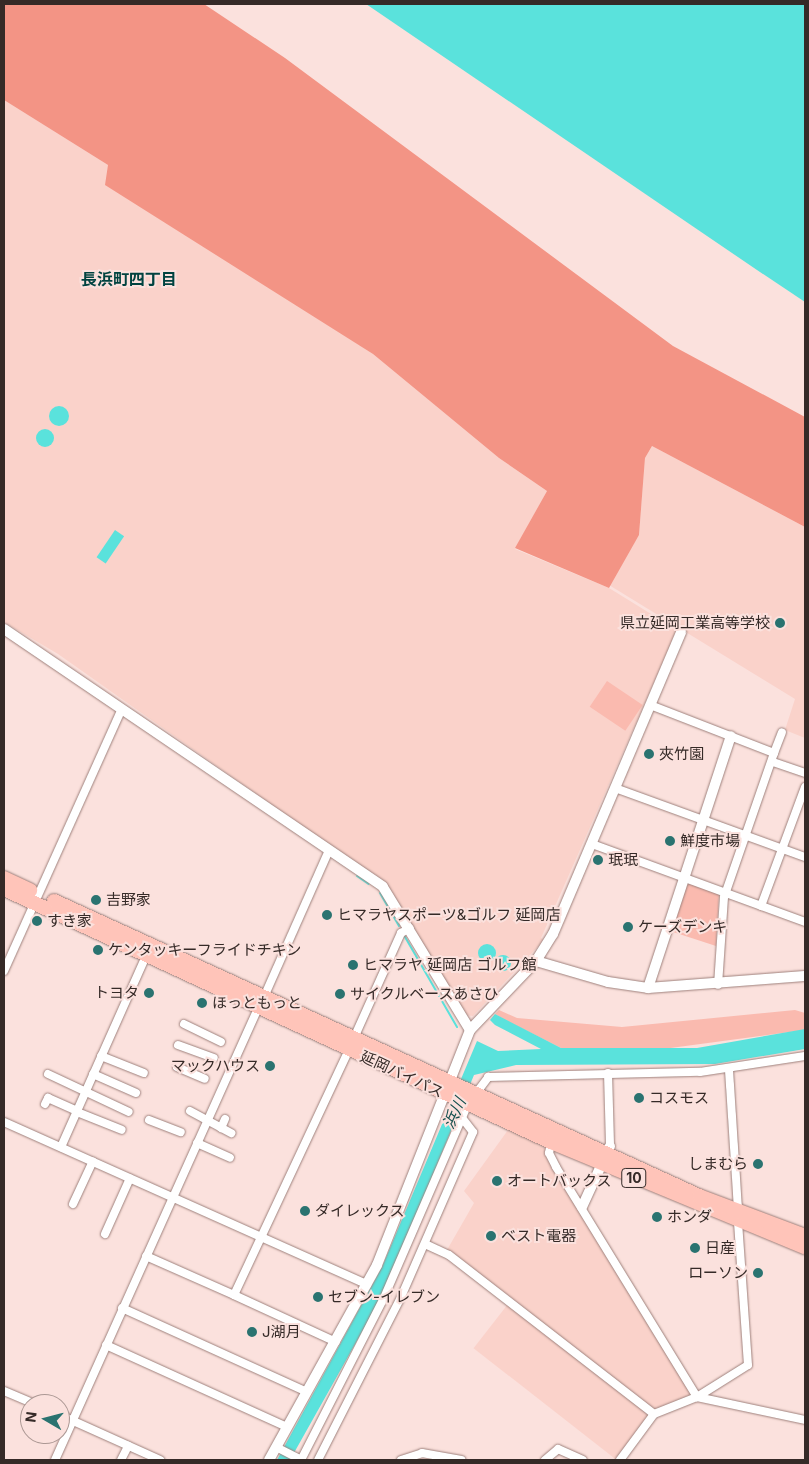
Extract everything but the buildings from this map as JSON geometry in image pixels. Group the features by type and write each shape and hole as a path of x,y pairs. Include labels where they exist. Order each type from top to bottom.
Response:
{"highway":[{"name":"延岡バイパス","path":"4,878 37,898 146,954 262,1002"},
{"name":"延岡バイパス","path":"4,888 37,898 450,1089 606,1155 805,1247"},
{"name":"延岡バイパス","path":"470,1098 551,1142 606,1155"},
{"name":"延岡バイパス","path":"738,1216 805,1236"}],"street":[{"path":"4,629 383,887 410,928 470,1030"},
{"path":"269,1460 278,1448 287,1427 367,1284 450,1089 470,1030 536,961 553,934 681,632"},
{"path":"650,706 774,753"},
{"path":"4,971 122,709"},
{"path":"718,985 726,893 748,835 782,732"},
{"path":"648,988 682,876 731,736"},
{"path":"773,762 805,773"},
{"path":"761,906 805,787"},
{"path":"615,788 805,857"},
{"path":"592,844 805,922"},
{"path":"56,1460 172,1196 262,1002 329,850"},
{"path":"234,1295 264,1238 401,933 410,928"},
{"path":"61,1147 146,954"},
{"path":"536,961 608,982 648,988 718,985 805,976"},
{"path":"184,1024 221,1042"},
{"path":"178,1045 214,1058"},
{"path":"102,1056 144,1073"},
{"path":"278,1448 300,1459 384,1300 470,1098 495,1074 729,1070 805,1056"},
{"path":"177,1067 204,1078"},
{"path":"620,1460 654,1414 697,1397 748,1365 729,1070"},
{"path":"582,1207 606,1155 608,1073"},
{"path":"48,1074 129,1112"},
{"path":"93,1074 136,1093"},
{"path":"45,1104 48,1098 122,1130"},
{"path":"190,1111 231,1133"},
{"path":"221,1128 225,1118"},
{"path":"318,1460 425,1244 473,1132 462,1118"},
{"path":"149,1120 181,1132"},
{"path":"4,1122 367,1284"},
{"path":"551,1142 549,1153 697,1397 805,1420"},
{"path":"197,1143 230,1158"},
{"path":"73,1204 93,1161"},
{"path":"105,1234 130,1178"},
{"path":"425,1244 449,1255 654,1414"},
{"path":"146,1256 336,1342"},
{"path":"122,1308 307,1392"},
{"path":"106,1346 287,1427"},
{"path":"4,1390 20,1397"},
{"path":"72,1421 160,1460"},
{"path":"121,1460 128,1446"},
{"path":"545,1460 558,1449 582,1460"},
{"path":"401,1460 422,1454 461,1460"}],"shaded area":[{"path":"4,4 204,4 285,58 673,346 805,417 805,527 652,446 645,458 639,535 609,588 515,548 547,491 499,458 373,354 105,185 108,165 4,100"},
{"path":"4,100 108,165 373,354 499,458 547,491 515,549 609,588 677,630 541,938 544,940 473,1016 465,1015 387,886 58,654 4,622"},
{"path":"652,446 805,527 805,738 785,730 795,699 609,585 639,535 645,458"},
{"path":"607,681 643,705 625,731 590,707"},
{"path":"687,882 719,893 716,946 670,931"},
{"path":"499,1010 517,1018 622,1027 795,1010 805,1013 805,1030 663,1049 561,1048 495,1014"},
{"path":"508,1130 541,1143 693,1396 655,1411 447,1250 474,1203 464,1191"},
{"path":"508,1304 650,1415 615,1459 474,1348"}],"water":[{"path":"366,4 805,4 805,302 757,270"},
{"path":"59,406 66,409 69,416 66,423 59,426 52,423 49,416 52,409"},
{"path":"45,429 53,434 54,438 49,446 45,447 37,442 36,438 41,430"},
{"path":"115,530 124,536 106,564 97,557"},
{"path":"487,944 493,947 496,953 493,959 487,962 481,959 478,953 481,947"},
{"path":"503,955 511,963 503,971 495,963"},
{"name":"浜川","path":"495,1014 561,1048 697,1048 805,1029 805,1049 715,1064 516,1065 474,1075 385,1291 290,1460 277,1460 382,1267 477,1041 498,1051 541,1049 495,1025 490,1020"}],"waterway":[{"path":"357,876 369,884"},
{"path":"380,893 399,926"},
{"path":"405,937 457,1027"}],"place":[{"name":"県立延岡工業高等学校","path":"780,623"},
{"name":"夾竹園","path":"649,754"},
{"name":"鮮度市場","path":"670,841"},
{"name":"珉珉","path":"598,860"},
{"name":"吉野家","path":"96,900"},
{"name":"ヒマラヤスポーツ&ゴルフ 延岡店","path":"327,915"},
{"name":"すき家","path":"37,921"},
{"name":"ケーズデンキ","path":"628,927"},
{"name":"ケンタッキーフライドチキン","path":"98,950"},
{"name":"ヒマラヤ 延岡店 ゴルフ館","path":"353,965"},
{"name":"トヨタ","path":"149,993"},
{"name":"サイクルベースあさひ","path":"340,994"},
{"name":"ほっともっと","path":"202,1003"},
{"name":"マックハウス","path":"270,1066"},
{"name":"コスモス","path":"639,1098"},
{"name":"しまむら","path":"758,1164"},
{"name":"オートバックス","path":"497,1181"},
{"name":"ダイレックス","path":"305,1211"},
{"name":"ホンダ","path":"657,1217"},
{"name":"ベスト電器","path":"491,1236"},
{"name":"日産","path":"695,1248"},
{"name":"ローソン","path":"758,1273"},
{"name":"セブン-イレブン","path":"318,1297"},
{"name":"J湖月","path":"252,1332"}],"district":[{"name":"長浜町四丁目","path":"129,279"}]}
